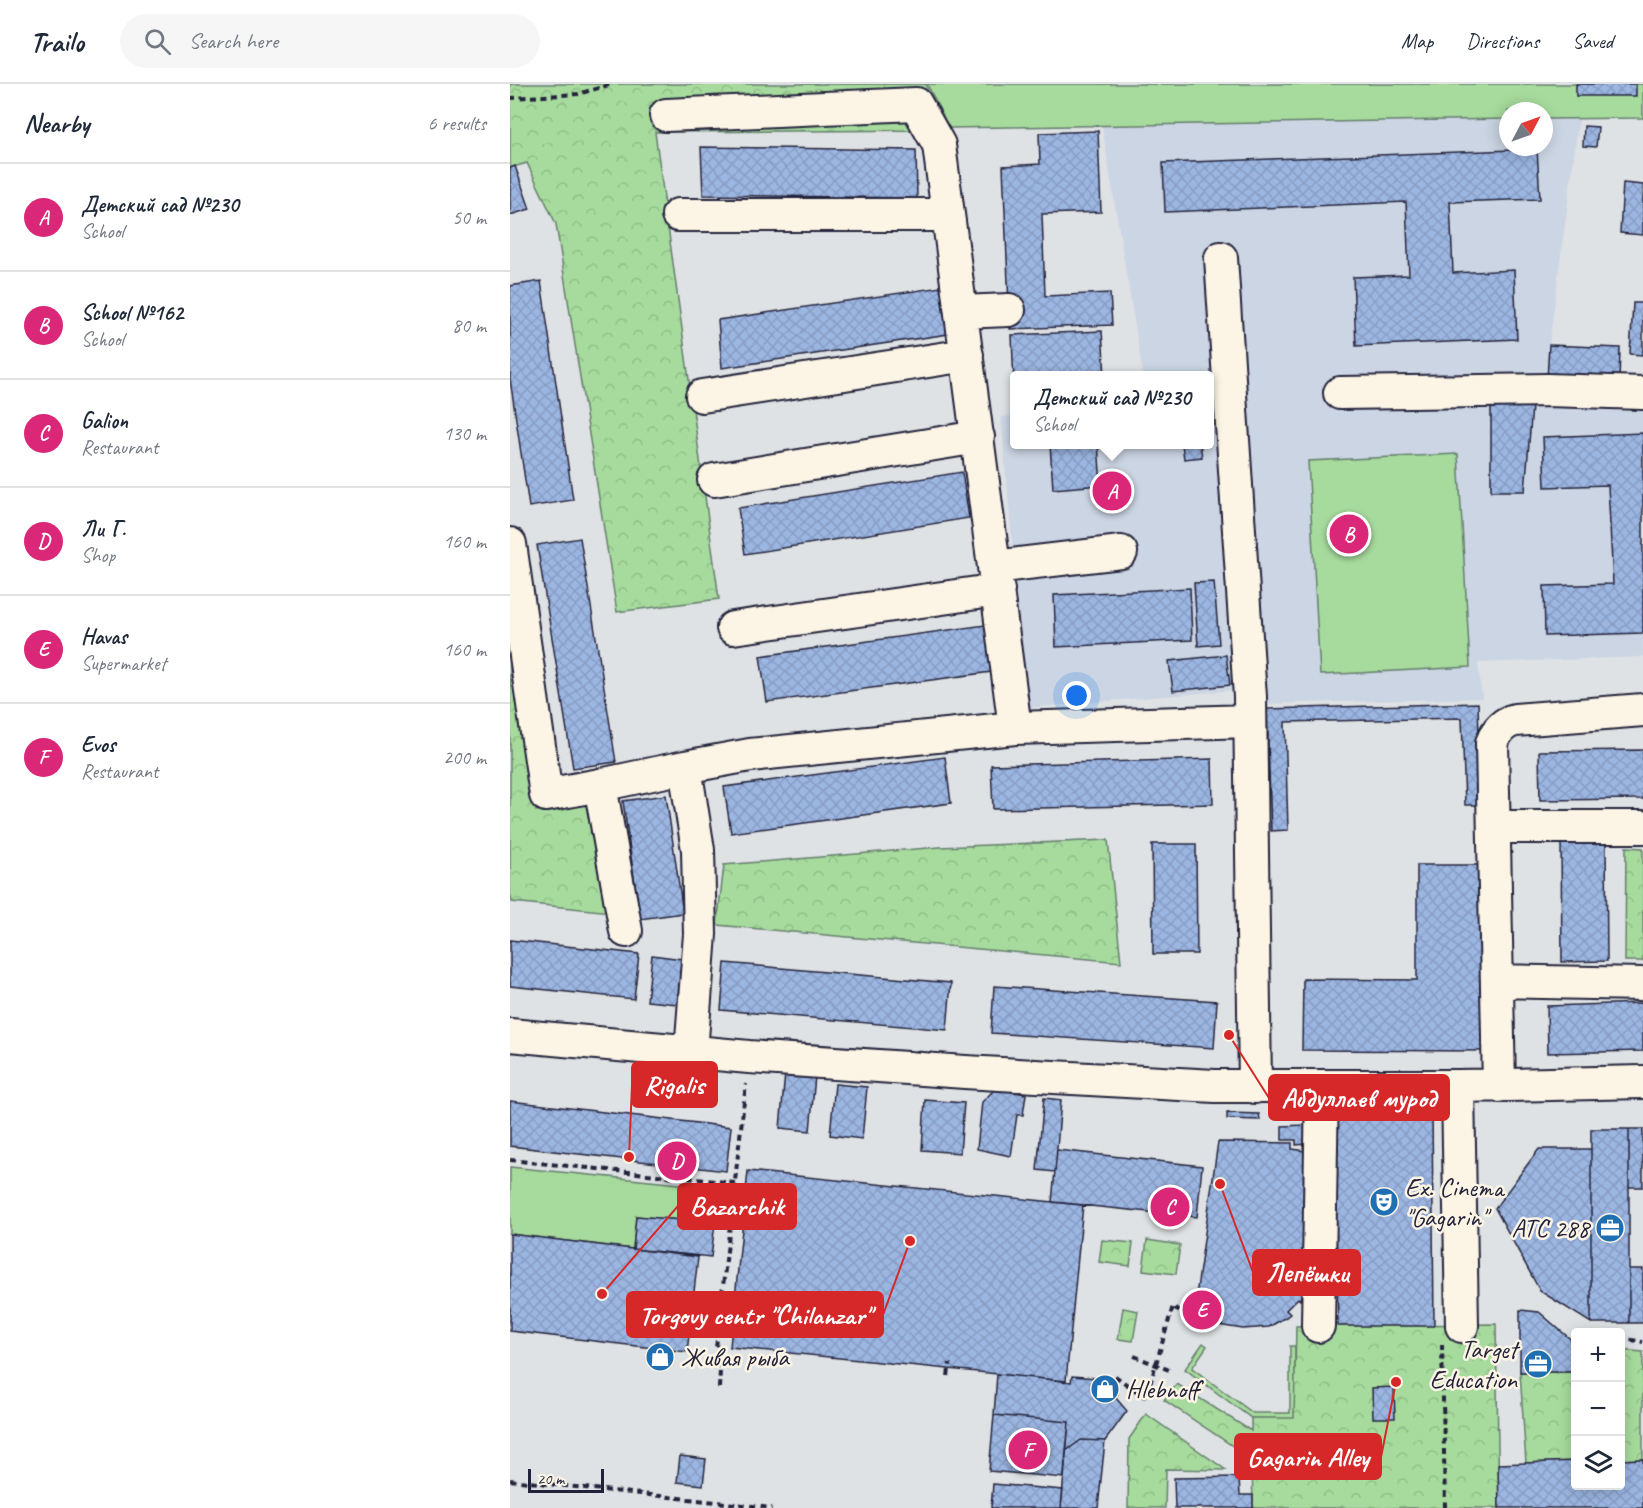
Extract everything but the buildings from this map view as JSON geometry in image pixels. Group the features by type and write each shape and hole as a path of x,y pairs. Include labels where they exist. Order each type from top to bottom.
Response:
{"street":[{"path":"666,115 916,104 939,145 1015,728"},
{"path":"678,215 948,215"},
{"path":"1221,258 1250,721 1255,1087"},
{"path":"961,312 1009,310"},
{"path":"702,396 967,355"},
{"path":"1340,393 1547,390 1643,393"},
{"path":"714,480 978,437"},
{"path":"510,550 546,795 750,755 1015,728 1250,721"},
{"path":"733,628 1121,552"},
{"path":"1499,1086 1492,743 1502,727 1520,718 1643,710"},
{"path":"686,767 698,850 700,934 692,1052"},
{"path":"600,785 626,931"},
{"path":"1494,827 1643,826"},
{"path":"1497,981 1643,984"},
{"path":"510,1035 749,1057 965,1072 1255,1087 1499,1086 1643,1082"},
{"path":"1452,1334 1458,1086"},
{"path":"1318,1326 1322,1087"}],"path":[{"path":"510,98 578,94 612,84"},
{"path":"719,1388 720,1371 716,1348 749,1057"},
{"path":"510,1160 735,1183"},
{"path":"1115,1376 1146,1398 1173,1306 1188,1320"},
{"path":"1445,1508 1452,1334"},
{"path":"1625,1339 1643,1341"},
{"path":"1134,1356 1169,1370"},
{"path":"948,1376 950,1363"},
{"path":"510,1480 772,1508"}],"shaded area":[{"path":"1579,118 1549,345 1547,379 1643,404 1643,657 1478,663 1482,698 1265,704 1235,690 1027,708 1001,417 1010,416 1010,449 1214,449 1214,371 1142,371 1102,126 1499,119 1499,156 1553,156 1553,119"}],"green space":[{"path":"510,84 925,84 948,130 655,132 719,599 617,612 556,224 527,163 510,168"},
{"path":"927,84 1643,84 1643,118 1553,119 1553,102 1499,102 1499,119 949,128"},
{"path":"1458,454 1470,667 1320,675 1308,461"},
{"path":"510,652 536,811 594,803 611,912 512,902 510,893"},
{"path":"1108,840 1121,962 717,925 724,865 940,847"},
{"path":"1626,847 1643,848 1643,961 1625,961"},
{"path":"510,1167 719,1188 715,1223 636,1216 633,1249 510,1234"},
{"path":"1102,1240 1133,1243 1130,1266 1099,1262"},
{"path":"1147,1240 1180,1245 1176,1274 1143,1270"},
{"path":"1123,1308 1138,1311 1133,1341 1118,1339"},
{"path":"1496,1324 1499,1508 1253,1508 1252,1459 1164,1400 1177,1384 1251,1431 1251,1418 1294,1418 1296,1326"},
{"path":"1203,1343 1207,1346 1192,1368 1253,1413 1290,1413 1290,1346 1295,1346 1295,1419 1251,1418 1185,1369"},
{"path":"1625,1350 1643,1352 1643,1459 1625,1460"},
{"path":"1520,1372 1571,1372 1571,1461 1526,1463"},
{"path":"1146,1414 1226,1470 1166,1469 1165,1508 1128,1508 1129,1439"}],"place":[{"name":"Детский сад №230","path":"1112,491"},
{"name":"School №162","path":"1349,534"},
{"name":"Абдуллаев мурод","path":"1229,1035"},
{"name":"Rigalis","path":"629,1157"},
{"name":"Ли Г.","path":"677,1161"},
{"name":"Лепёшки","path":"1220,1184"},
{"name":"Ex. Cinema \"Gagarin\"","path":"1384,1202"},
{"name":"Galion","path":"1170,1207"},
{"name":"АТС 288","path":"1610,1228"},
{"name":"Torgovy centr \"Сhilanzar\"","path":"910,1241"},
{"name":"Bazarchik","path":"602,1294"},
{"name":"Havas","path":"1202,1310"},
{"name":"Живая рыба","path":"660,1357"},
{"name":"Target Education","path":"1538,1364"},
{"name":"Gagarin Alley","path":"1396,1382"},
{"name":"Hlebnoff","path":"1105,1389"},
{"name":"Evos","path":"1028,1450"}]}
